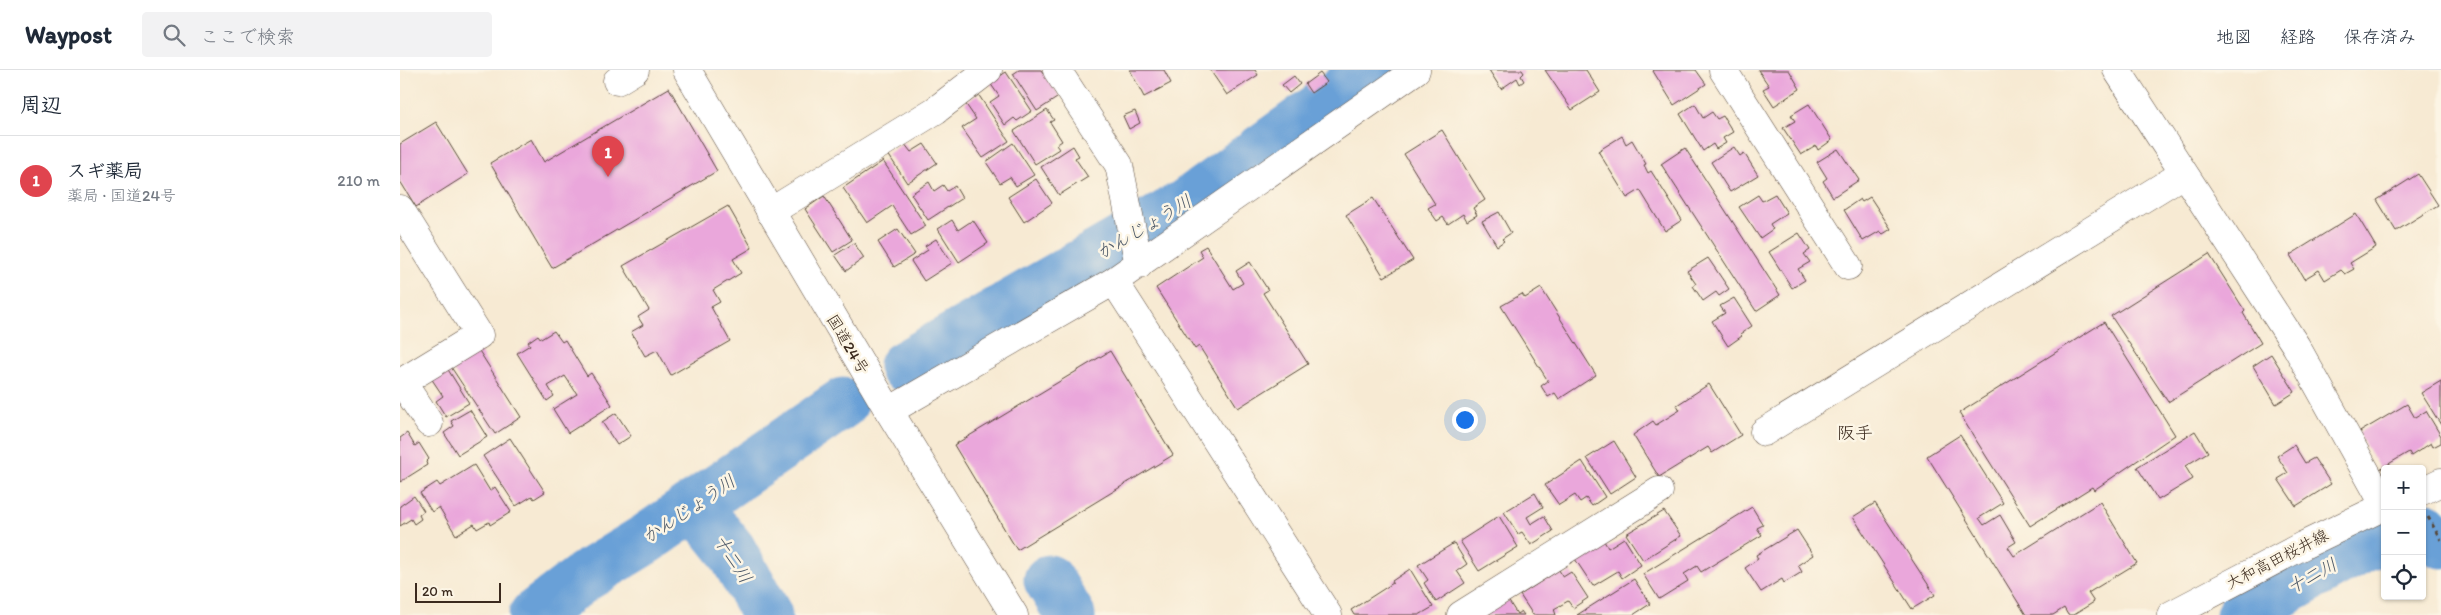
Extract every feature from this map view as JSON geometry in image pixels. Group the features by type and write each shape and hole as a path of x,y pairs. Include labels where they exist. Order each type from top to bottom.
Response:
{"main road":[{"name":"国道24号","path":"687,70 889,411 1014,615"},
{"path":"770,212 936,110 988,70"},
{"path":"1058,70 1119,165 1137,258"},
{"path":"889,411 1114,281 1137,258 1416,70"},
{"path":"1722,70 1848,266"},
{"path":"2117,70 2296,346 2381,499"},
{"path":"1764,432 2183,174"},
{"path":"400,209 479,335 402,382 429,423"},
{"path":"1114,281 1328,615"},
{"path":"2426,503 2441,482"},
{"path":"1461,615 1659,491"},
{"name":"大和高田桜井線","path":"2171,615 2295,550 2381,508"}],"path":[{"path":"2426,506 2441,540"}],"building":[{"path":"1019,70 1041,70 1060,96 1037,111 1013,74"},
{"path":"1130,70 1164,70 1171,83 1144,97"},
{"path":"1210,70 1255,70 1258,75 1227,95"},
{"path":"1489,70 1522,70 1524,73 1521,76 1524,81 1520,84 1517,78 1501,89"},
{"path":"1545,70 1586,70 1600,92 1572,110"},
{"path":"1654,70 1696,70 1706,84 1674,105"},
{"path":"1758,70 1789,70 1800,89 1774,106 1763,89 1769,86"},
{"path":"1006,72 1032,111 1017,121 1014,118 1005,125 990,102 999,96 990,83"},
{"path":"1320,73 1327,82 1311,93 1305,84"},
{"path":"1294,76 1300,84 1289,93 1282,85"},
{"path":"669,88 717,171 552,268 490,163 531,139 544,162"},
{"path":"978,94 1009,141 983,158 962,128 976,119 965,103"},
{"path":"1695,104 1703,118 1712,112 1717,119 1723,116 1733,132 1723,138 1726,143 1716,149 1713,144 1703,151 1680,114"},
{"path":"1809,104 1832,140 1818,150 1816,146 1801,155 1783,128 1795,121 1791,115"},
{"path":"1047,110 1054,120 1050,122 1062,141 1056,145 1059,149 1035,164 1014,131"},
{"path":"1135,111 1140,123 1129,129 1123,116"},
{"path":"436,122 468,174 416,207 400,181 400,144"},
{"path":"1442,130 1485,200 1473,208 1477,215 1467,221 1463,214 1448,224 1443,217 1437,221 1428,208 1435,204 1404,154"},
{"path":"1622,136 1626,144 1632,140 1646,164 1644,165 1648,173 1651,171 1682,220 1665,231 1640,190 1627,198 1598,151"},
{"path":"904,143 911,152 924,144 937,163 907,183 888,154"},
{"path":"1013,143 1034,175 1016,186 1010,177 1000,183 986,162"},
{"path":"1073,146 1079,156 1075,158 1088,177 1059,195 1041,167"},
{"path":"1734,147 1740,156 1744,153 1758,175 1730,192 1711,162"},
{"path":"1685,148 1780,295 1756,311 1661,164"},
{"path":"1838,149 1859,180 1833,197 1823,181 1827,178 1817,162"},
{"path":"883,161 926,226 911,235 892,206 867,223 843,188"},
{"path":"2418,174 2438,205 2396,231 2377,200"},
{"path":"1036,179 1052,203 1024,222 1008,197"},
{"path":"929,182 934,191 943,185 947,191 955,186 962,198 928,220 911,194"},
{"path":"1775,194 1787,213 1770,224 1773,229 1760,238 1739,207 1758,195 1762,201"},
{"path":"824,196 852,240 833,252 805,209"},
{"path":"1870,197 1891,229 1883,234 1880,231 1863,241 1844,210 1860,199 1862,202"},
{"path":"1373,198 1413,260 1384,277 1346,215"},
{"path":"728,206 752,248 733,259 741,273 713,290 720,302 711,307 730,341 671,375 657,350 645,356 631,332 643,325 638,317 649,310 623,266"},
{"path":"1499,212 1511,233 1502,239 1504,241 1497,246 1482,221"},
{"path":"2356,214 2376,247 2350,263 2354,269 2345,274 2341,270 2325,280 2319,270 2304,279 2290,255"},
{"path":"952,220 958,230 973,220 988,243 959,262 938,229"},
{"path":"898,229 915,254 894,267 878,242"},
{"path":"1799,233 1810,250 1804,254 1810,262 1798,269 1805,280 1792,288 1769,252"},
{"path":"936,239 952,263 924,281 911,261 928,250 925,246"},
{"path":"854,243 864,258 846,271 835,255"},
{"path":"1206,246 1233,289 1243,283 1236,271 1250,262 1268,290 1263,293 1308,364 1238,408 1199,346 1195,349 1156,288 1203,257 1199,250"},
{"path":"2209,254 2245,311 2243,313 2261,343 2168,402 2111,316"},
{"path":"1708,258 1729,289 1719,296 1716,292 1703,301 1693,286 1696,284 1687,271"},
{"path":"1541,288 1596,375 1559,399 1555,393 1548,397 1541,386 1548,381 1501,306 1522,294 1525,298"},
{"path":"1734,298 1752,326 1740,334 1742,336 1728,346 1712,321 1725,313 1720,306"},
{"path":"2104,322 2175,435 2094,490 2092,487 2030,526 1959,413"},
{"path":"554,331 562,342 565,340 587,376 591,373 612,405 568,433 553,409 577,394 565,376 548,386 554,396 547,401 517,353 530,345 528,342 538,335 541,339"},
{"path":"476,346 521,417 495,434 449,364"},
{"path":"1110,351 1173,455 1017,550 954,445"},
{"path":"2271,354 2295,392 2276,404 2253,366"},
{"path":"447,368 469,403 446,417 436,401 443,396 431,378"},
{"path":"2441,381 2441,425 2421,393"},
{"path":"1709,384 1741,435 1712,453 1708,447 1659,477 1633,435 1653,421 1656,425 1680,410 1677,405"},
{"path":"2407,404 2415,418 2426,411 2441,436 2441,443 2433,447 2431,443 2411,456 2409,452 2387,465 2381,465 2380,469 2358,433"},
{"path":"470,410 487,437 458,455 444,433 454,426 451,421"},
{"path":"616,413 631,436 617,445 602,422"},
{"path":"2195,431 2208,452 2185,466 2193,479 2158,500 2137,467"},
{"path":"407,433 415,446 419,443 429,459 426,462 427,465 400,482 400,438"},
{"path":"1960,435 2003,503 1979,518 1984,525 2000,515 2016,542 2008,547 2014,556 2100,502 2137,563 2088,593 2094,602 2073,615 2068,615 2064,608 2053,615 2026,615 1927,456"},
{"path":"510,438 545,492 534,499 532,496 516,506 483,456"},
{"path":"1614,441 1636,477 1610,494 1587,458"},
{"path":"2294,445 2305,463 2314,458 2331,484 2296,506 2278,479 2288,473 2277,456"},
{"path":"1582,461 1605,497 1592,506 1586,498 1580,502 1575,495 1559,505 1545,485"},
{"path":"474,465 490,491 495,487 511,512 490,525 489,522 477,529 474,524 456,535 439,507 432,512 420,493 437,482 440,486"},
{"path":"1535,493 1543,507 1527,517 1531,524 1544,516 1553,531 1531,545 1522,532 1518,534 1504,512"},
{"path":"414,496 424,511 419,515 421,519 414,524 411,519 400,526 400,506"},
{"path":"1875,503 1935,595 1912,609 1853,517"},
{"path":"1752,507 1763,525 1757,528 1762,535 1701,572 1697,566 1684,574 1688,581 1659,599 1643,574"},
{"path":"1664,511 1681,536 1643,560 1626,534"},
{"path":"1499,516 1518,547 1479,571 1460,541"},
{"path":"1797,530 1813,555 1798,565 1802,572 1784,583 1782,579 1761,592 1745,568 1758,559 1756,555"},
{"path":"1624,538 1641,565 1622,578 1618,571 1593,586 1575,559 1604,541 1608,548"},
{"path":"1454,543 1467,564 1457,571 1465,583 1436,602 1424,583 1428,580 1418,565"},
{"path":"1410,569 1433,607 1419,615 1354,615 1351,610 1393,583 1392,581"},
{"path":"1559,570 1563,577 1571,572 1588,598 1573,608 1568,601 1554,609 1556,615 1533,615 1520,595"},
{"path":"1634,579 1650,604 1633,615 1577,615"},
{"path":"1508,600 1517,614 1521,611 1524,615 1485,615"}],"waterway":[{"name":"かんじょう川","path":"904,366 1186,204 1372,70"},
{"name":"かんじょう川","path":"534,615 584,577 646,539 843,403"},
{"name":"十二川","path":"695,505 731,550 767,615"},
{"name":"十二川","path":"2426,528 2441,543"},
{"name":"十二川","path":"2241,615 2363,547 2381,541"},
{"name":"十二川","path":"1049,580 1070,615"}],"place":[{"name":"スギ薬局","path":"608,177"}],"district":[{"name":"阪手","path":"1855,433"}]}
